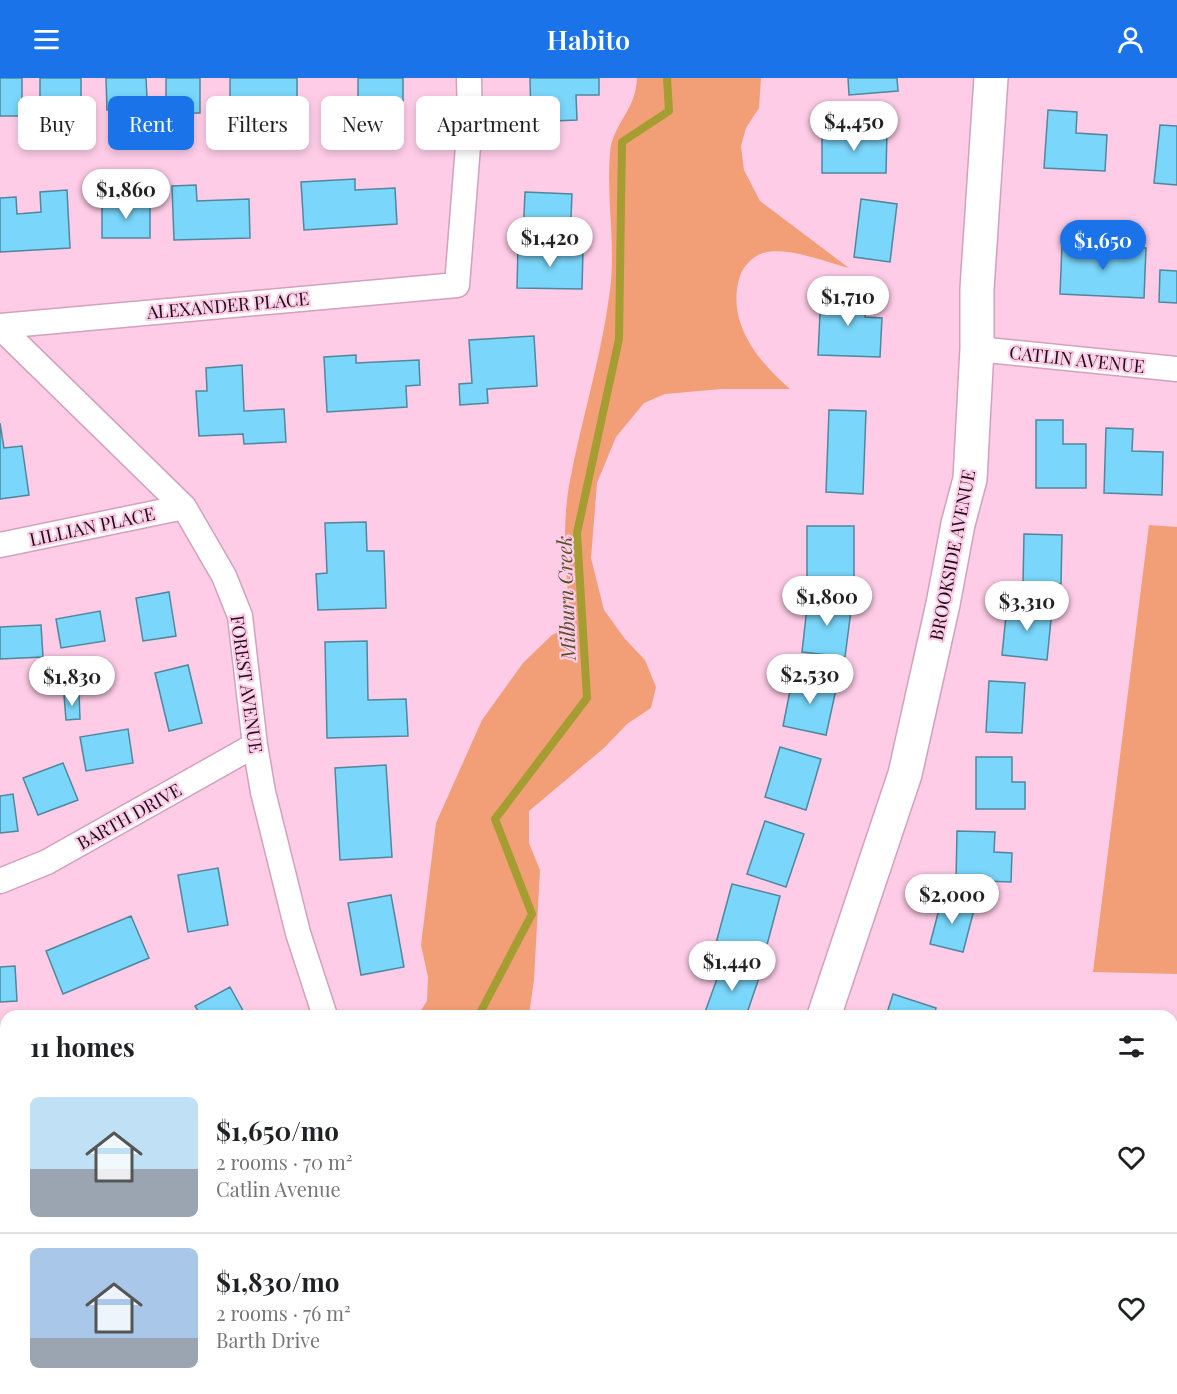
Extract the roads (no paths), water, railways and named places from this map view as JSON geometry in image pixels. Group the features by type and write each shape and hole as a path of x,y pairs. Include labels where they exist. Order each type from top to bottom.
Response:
{"main road":[{"name":"BROOKSIDE AVENUE","path":"826,1010 905,774 943,604 958,524 970,479 977,349 977,289 991,78"}],"street":[{"name":"ALEXANDER PLACE","path":"0,326 457,285 470,121 469,78"},
{"name":"FOREST AVENUE","path":"0,326 184,507 224,576 240,616 255,745 263,792 298,933 323,1010"},
{"name":"CATLIN AVENUE","path":"977,349 1177,369"},
{"name":"LILLIAN PLACE","path":"0,545 184,507"},
{"name":"BARTH DRIVE","path":"0,881 47,862 255,745"}],"waterway":[{"name":"Milburn Creek","path":"482,1010 532,914 495,819 587,698 577,533 619,339 622,142 669,111 667,78"}]}
